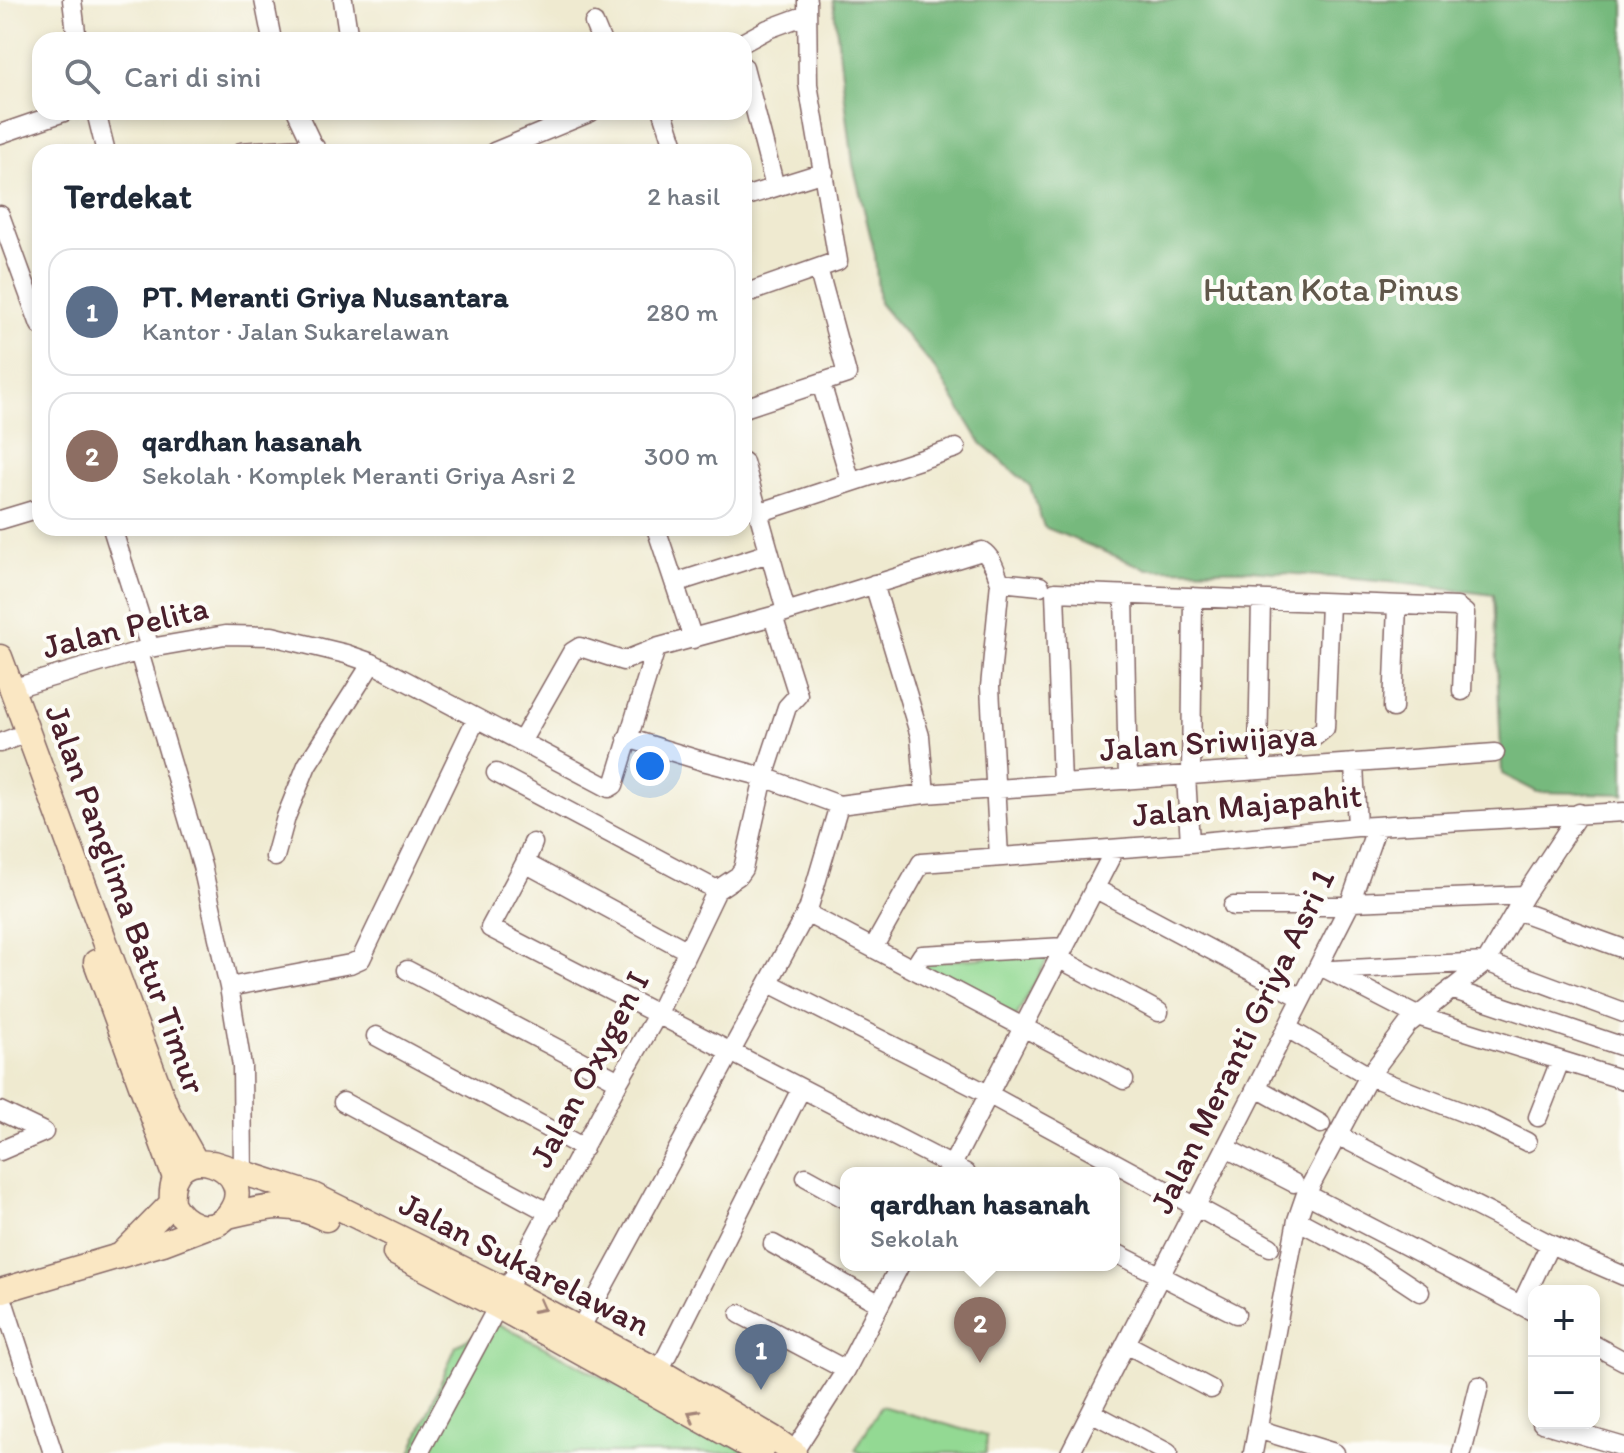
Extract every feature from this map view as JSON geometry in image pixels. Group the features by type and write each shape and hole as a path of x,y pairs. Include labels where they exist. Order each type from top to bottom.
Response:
{"main road":[{"name":"Jalan Panglima Batur Timur","path":"0,657 6,691 8,740 175,1178"},
{"name":"Jalan Panglima Batur Timur","path":"6,691 168,1112 204,1162"},
{"name":"Jalan Sukarelawan","path":"204,1162 243,1171 313,1195 502,1298 761,1453"},
{"path":"204,1162 230,1175 235,1185 234,1207 218,1221 197,1226 186,1221 172,1203 171,1191 175,1178 181,1171 204,1162"},
{"path":"122,1254 172,1203"},
{"name":"Jalan Sukarelawan","path":"0,1291 218,1221 284,1205 310,1211 502,1298 580,1329 659,1371 793,1453"}],"street":[{"path":"72,0 76,32"},
{"path":"264,0 270,32"},
{"path":"343,0 348,32"},
{"path":"752,38 806,7 808,84 824,172 827,265 847,374 752,405"},
{"path":"752,98 775,187"},
{"path":"0,134 41,120"},
{"path":"98,120 104,144"},
{"path":"301,120 313,144"},
{"path":"523,144 574,120"},
{"path":"666,120 673,144"},
{"path":"752,194 824,172"},
{"path":"0,215 5,244 32,306"},
{"path":"752,291 827,265"},
{"path":"821,383 851,482"},
{"path":"758,513 956,448"},
{"path":"752,491 769,553 798,695 787,707 764,777"},
{"path":"0,520 32,510"},
{"path":"114,536 202,866 229,987 242,1066 243,1171"},
{"path":"659,536 693,639"},
{"path":"521,742 572,652 580,647 623,661 656,648 982,551 996,569 1000,582 990,687 999,857"},
{"path":"675,583 769,553"},
{"path":"1000,582 1124,595 1457,607 1464,611 1462,691"},
{"path":"656,648 627,738 764,777 839,805 925,794 920,736 874,584"},
{"path":"1048,589 1062,784"},
{"path":"1124,595 1128,780"},
{"path":"1190,843 1188,776 1193,597"},
{"path":"1257,771 1261,600"},
{"path":"1258,747 1314,737 1325,728 1330,603"},
{"path":"1393,708 1397,605"},
{"name":"Jalan Pelita","path":"6,691 145,650 248,634 272,636 372,663 609,788 614,785 627,738"},
{"path":"275,857 286,817 307,765 372,663"},
{"path":"229,987 350,964 361,959 476,719"},
{"name":"Jalan Sriwijaya","path":"925,794 1495,753"},
{"path":"1354,764 1357,827"},
{"path":"496,773 717,890"},
{"name":"Jalan Oxygen I","path":"419,1453 657,1015 717,890 731,882 743,869 764,777"},
{"path":"580,1329 806,913 839,805"},
{"name":"Jalan Majapahit","path":"873,948 921,863 1357,827 1624,812"},
{"path":"1253,1453 1271,1368 1300,1189 1337,1135 1369,1076 1417,1016 1486,962 1520,902 1579,813"},
{"name":"Jalan Meranti Griya Asri 1","path":"1070,1453 1302,998 1323,970 1351,904 1377,826"},
{"path":"533,843 491,929 949,1167"},
{"path":"956,1167 988,1094 1115,849"},
{"path":"525,863 686,950"},
{"path":"1094,888 1302,998"},
{"path":"1233,906 1520,902 1624,949"},
{"path":"806,913 1124,1080"},
{"path":"913,969 923,955 1061,952 1159,1012"},
{"path":"1323,970 1486,962 1624,1013"},
{"path":"407,970 619,1081"},
{"path":"1323,970 1417,1016 1624,1080"},
{"path":"769,983 988,1094 1270,1247"},
{"path":"1451,989 1624,1047"},
{"path":"1287,1028 1369,1076 1480,1119 1527,1142"},
{"path":"376,1036 584,1148"},
{"path":"1538,1117 1560,1061"},
{"path":"1257,1088 1321,1124"},
{"path":"659,1371 801,1089"},
{"path":"343,1102 550,1213"},
{"path":"0,1111 44,1132 0,1151"},
{"path":"1337,1135 1550,1244 1624,1276"},
{"path":"1226,1148 1528,1308"},
{"path":"806,1177 840,1196"},
{"path":"1297,1220 1367,1257 1420,1292"},
{"path":"773,1244 880,1304"},
{"path":"1536,1285 1550,1244"},
{"path":"1120,1255 1236,1314"},
{"path":"793,1453 846,1370 897,1271"},
{"path":"0,1291 53,1453"},
{"path":"740,1314 846,1370"},
{"path":"1126,1344 1211,1389"},
{"path":"1600,1348 1624,1361"},
{"path":"1462,1453 1479,1386"},
{"path":"1091,1412 1168,1453"},
{"path":"1257,1429 1335,1453"},
{"path":"1562,1429 1624,1447"}],"green space":[{"name":"Hutan Kota Pinus","path":"833,0 1624,0 1624,794 1537,792 1502,774 1494,595 1250,570 1147,569 1044,527 1030,486 981,443 936,370 879,303 875,255 853,164"},
{"path":"1051,953 1016,1017 917,963"},
{"path":"497,1323 749,1453 411,1453 456,1346"},
{"path":"881,1406 987,1436 986,1453 861,1453 855,1450"}],"place":[{"name":"qardhan hasanah","path":"980,1363"},
{"name":"PT. Meranti Griya Nusantara","path":"761,1390"}]}
